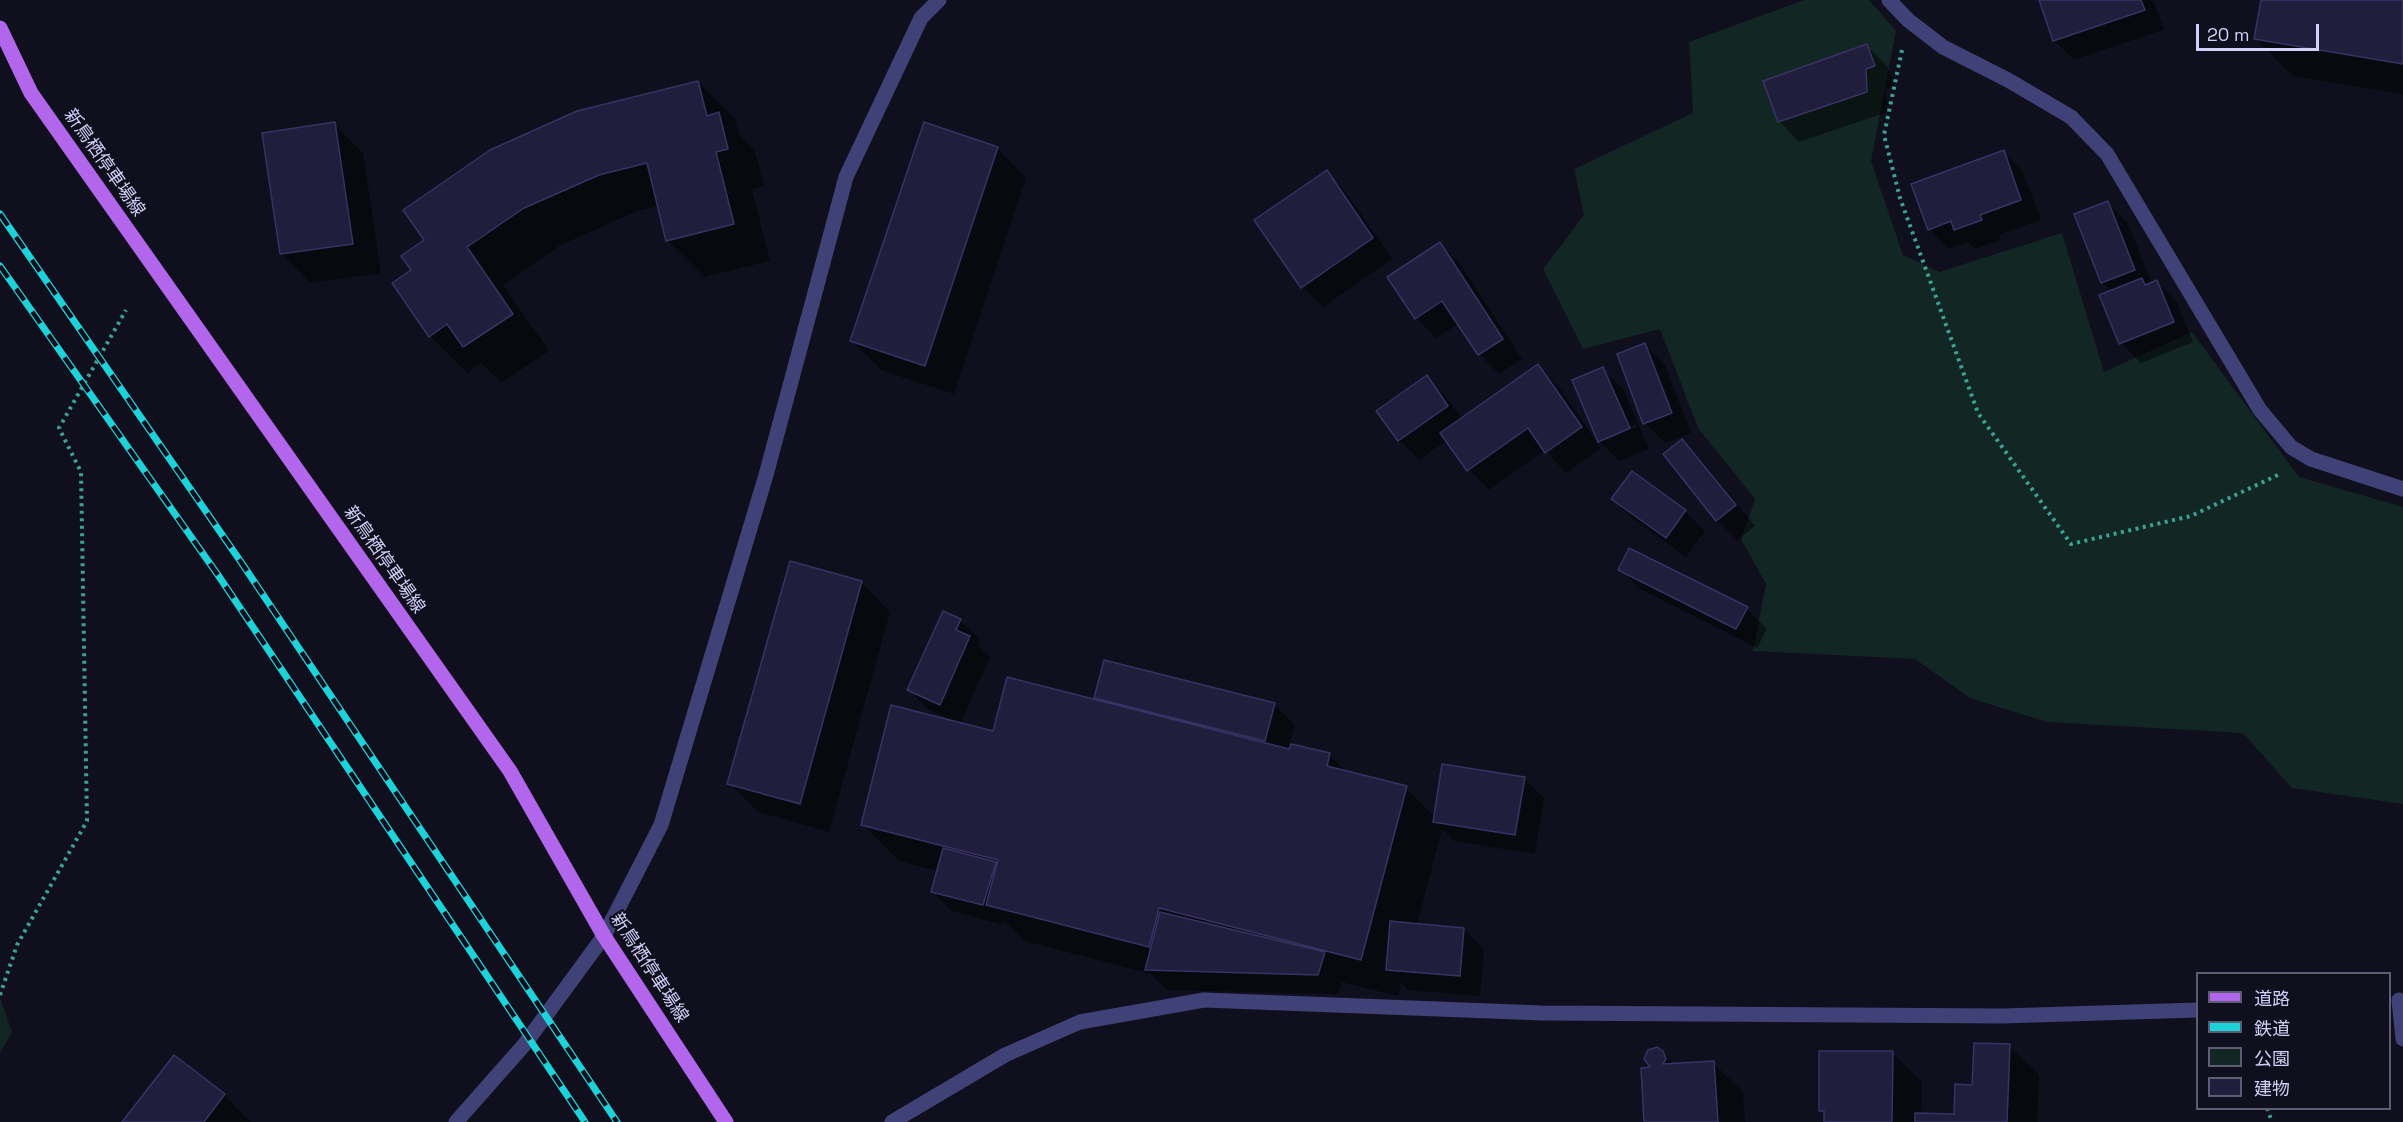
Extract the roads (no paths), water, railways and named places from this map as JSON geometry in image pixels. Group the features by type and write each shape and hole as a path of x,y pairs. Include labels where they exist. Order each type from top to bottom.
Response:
{"main road":[{"name":"新鳥栖停車場線","path":"0,27 31,93 510,771 604,936 726,1122"}],"street":[{"path":"456,1122 525,1045 604,936 661,825 766,476 846,177 921,18 939,0"},
{"path":"1889,0 1908,20 1943,47 2008,80 2071,117 2107,154 2260,410 2291,447 2311,459 2403,489"},
{"path":"892,1122 1005,1055 1080,1022 1204,1000 1542,1013 2002,1016 2196,1010"},
{"path":"2397,1000 2403,1039"}],"railway":[{"path":"0,214 241,562 617,1122"},
{"path":"0,266 218,575 585,1122"}]}
